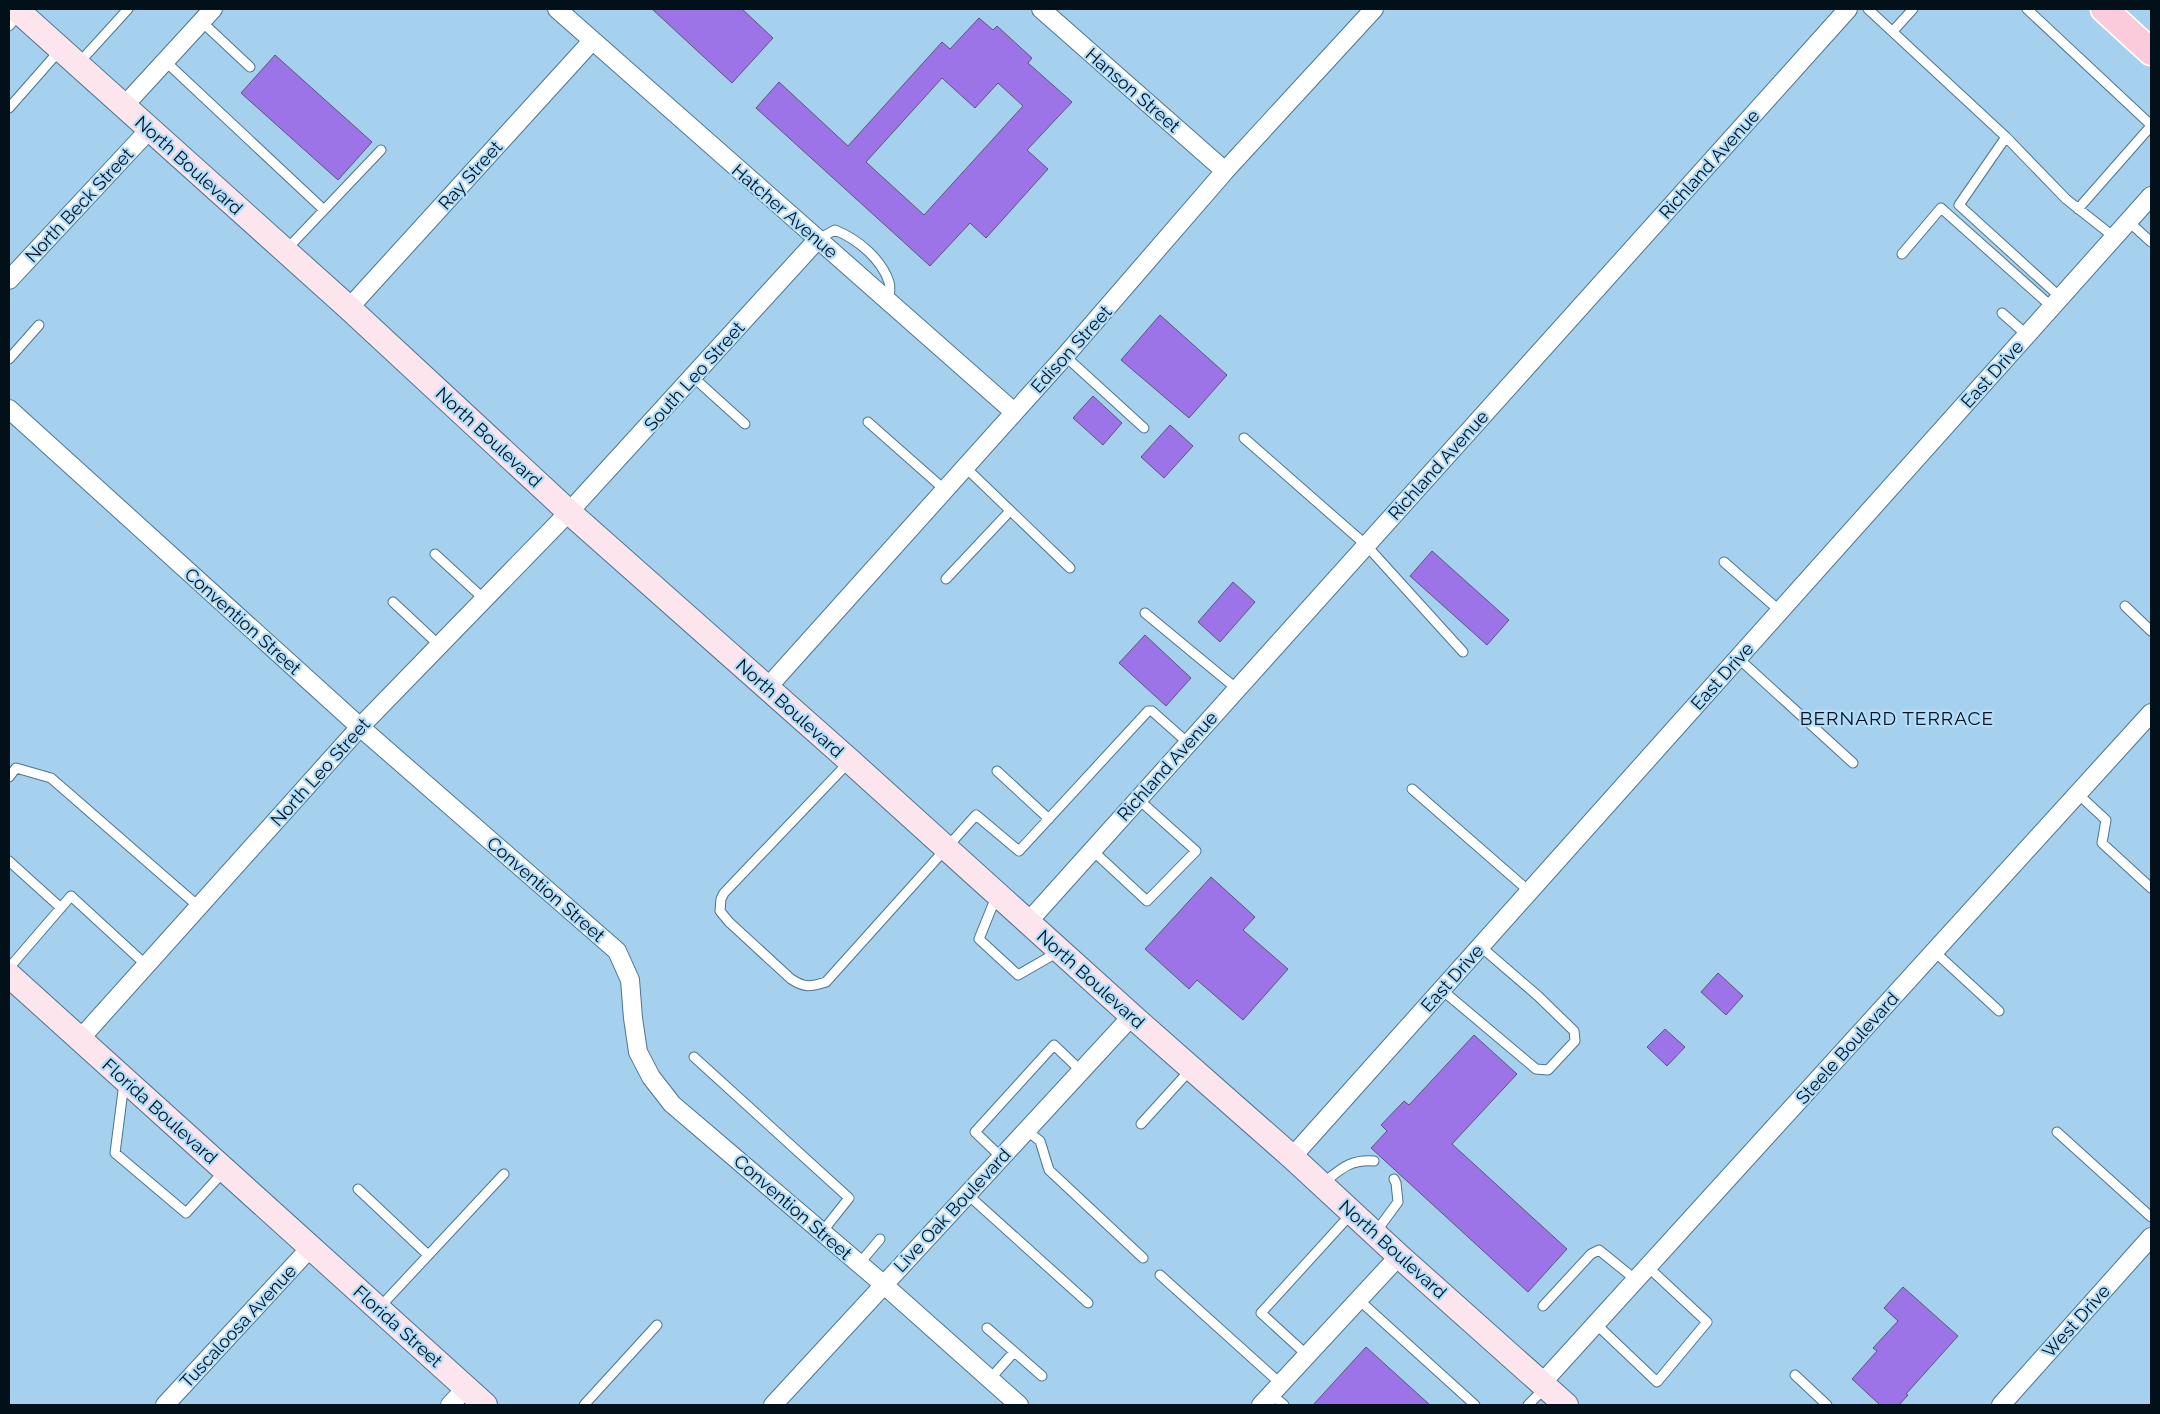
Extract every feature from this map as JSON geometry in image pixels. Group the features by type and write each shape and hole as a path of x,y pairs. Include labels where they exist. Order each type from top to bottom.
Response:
{"main road":[{"path":"2104,9 2151,52"}],"street":[{"name":"Hatcher Avenue","path":"556,9 1014,412"},
{"name":"Hanson Street","path":"1041,9 1225,171"},
{"name":"Edison Street","path":"767,688 1065,356 1225,171 1374,9"},
{"name":"Richland Avenue","path":"1028,922 1848,9"},
{"path":"124,106 207,15"},
{"name":"North Boulevard","path":"15,16 69,57 124,106 349,308 569,512 850,761 1566,1405"},
{"name":"Ray Street","path":"349,308 592,41"},
{"name":"North Beck Street","path":"9,280 149,130"},
{"name":"East Drive","path":"1292,1157 2151,196"},
{"name":"South Leo Street","path":"569,512 818,239"},
{"name":"Convention Street","path":"9,409 360,727 617,951 630,980 632,1018 638,1052 651,1077 672,1104 883,1284 1019,1405"},
{"name":"North Leo Street","path":"80,1039 145,964 360,727 569,512"},
{"name":"Steele Boulevard","path":"1544,1385 1596,1324 2151,713"},
{"name":"Florida Boulevard","path":"9,975 311,1247"},
{"name":"Live Oak Boulevard","path":"773,1405 1132,1016"},
{"name":"West Drive","path":"2001,1405 2151,1237"},
{"name":"Florida Street","path":"311,1247 379,1309 458,1397 485,1405"},
{"name":"Tuscaloosa Avenue","path":"165,1405 311,1247"},
{"path":"1274,1397 1308,1356 1399,1256"}],"lane":[{"path":"9,108 128,9"},
{"path":"1868,9 2006,137 2066,199 2114,237"},
{"path":"1893,31 1913,9"},
{"path":"2027,9 2151,125 2078,209"},
{"path":"207,15 250,67"},
{"path":"165,61 324,210"},
{"path":"2006,137 1959,205 2056,302"},
{"path":"285,251 381,150"},
{"path":"1902,254 1941,208 2056,302"},
{"path":"2128,221 2151,242"},
{"path":"2002,314 2026,335"},
{"path":"9,360 39,326"},
{"path":"1065,356 1144,428"},
{"path":"692,377 745,424"},
{"path":"868,422 945,490"},
{"path":"1244,438 1366,545 1463,652"},
{"path":"965,467 1070,568"},
{"path":"946,579 1010,511"},
{"path":"435,554 484,600"},
{"path":"1724,562 1780,611"},
{"path":"393,602 440,646"},
{"path":"2125,606 2151,631"},
{"path":"1145,613 1237,689"},
{"path":"1738,658 1853,763"},
{"path":"850,761 724,893 721,899 720,911 729,922 791,979 802,986 826,982 976,815 1019,851 1148,711 1152,711 1188,743"},
{"path":"9,777 16,768 51,778 198,906"},
{"path":"997,771 1048,820"},
{"path":"1412,789 1530,892"},
{"path":"2078,794 2106,820 2102,843 2151,888"},
{"path":"1092,850 1147,901 1196,851 1138,799"},
{"path":"9,861 61,908"},
{"path":"997,894 979,939 1018,975 1060,951"},
{"path":"9,968 71,896 145,964"},
{"path":"1442,990 1536,1070 1548,1070 1575,1042 1574,1032 1538,996 1480,946"},
{"path":"1934,952 1998,1011"},
{"path":"1001,1157 975,1132 1054,1046 1081,1071"},
{"path":"694,1057 849,1198 822,1232"},
{"path":"1141,1124 1192,1068"},
{"path":"124,1079 115,1153 186,1213 225,1170"},
{"path":"1026,1130 1040,1141 1049,1170 1143,1258"},
{"path":"2057,1132 2151,1218"},
{"path":"1322,1184 1347,1165 1360,1160 1374,1161"},
{"path":"379,1309 504,1174"},
{"path":"1374,1234 1398,1202 1394,1179"},
{"path":"358,1189 428,1255"},
{"path":"967,1194 1088,1303"},
{"path":"1308,1356 1261,1313 1352,1213"},
{"path":"859,1264 880,1239"},
{"path":"1543,1306 1591,1254 1599,1250 1642,1274 1707,1322 1657,1382 1596,1324"},
{"path":"1160,1275 1274,1397"},
{"path":"1359,1300 1475,1405"},
{"path":"584,1405 657,1325"},
{"path":"986,1328 1042,1376"},
{"path":"990,1379 1014,1352"},
{"path":"1795,1375 1827,1405"},
{"path":"1528,1405 1544,1385"}],"building":[{"path":"652,9 742,9 773,38 732,83"},
{"path":"979,18 993,30 997,26 1032,58 1028,63 1072,102 1027,150 1048,169 986,238 970,223 930,266 756,108 779,82 848,146 942,42 950,49","holes":["942,78 975,108 998,83 1023,106 924,215 866,162"]},
{"path":"275,55 372,142 338,180 241,93"},
{"path":"1160,315 1227,375 1189,418 1121,360"},
{"path":"1093,396 1122,423 1103,445 1073,418"},
{"path":"1170,425 1193,446 1164,478 1141,457"},
{"path":"1432,551 1509,620 1487,645 1410,576"},
{"path":"1233,582 1255,602 1220,642 1198,622"},
{"path":"1145,635 1191,678 1166,706 1119,663"},
{"path":"1211,877 1255,917 1243,930 1288,969 1243,1020 1197,980 1189,989 1145,949"},
{"path":"1718,973 1743,996 1726,1015 1701,992"},
{"path":"1665,1029 1685,1047 1667,1066 1647,1047"},
{"path":"1474,1035 1517,1074 1452,1144 1567,1249 1528,1292 1371,1148 1387,1131 1381,1125 1404,1101 1409,1105"},
{"path":"1903,1287 1958,1336 1906,1394 1908,1395 1899,1405 1880,1405 1852,1379 1877,1351 1873,1348 1898,1321 1884,1308"},
{"path":"1366,1347 1430,1405 1313,1405"}],"district":[{"name":"BERNARD TERRACE","path":"1897,718"}]}
